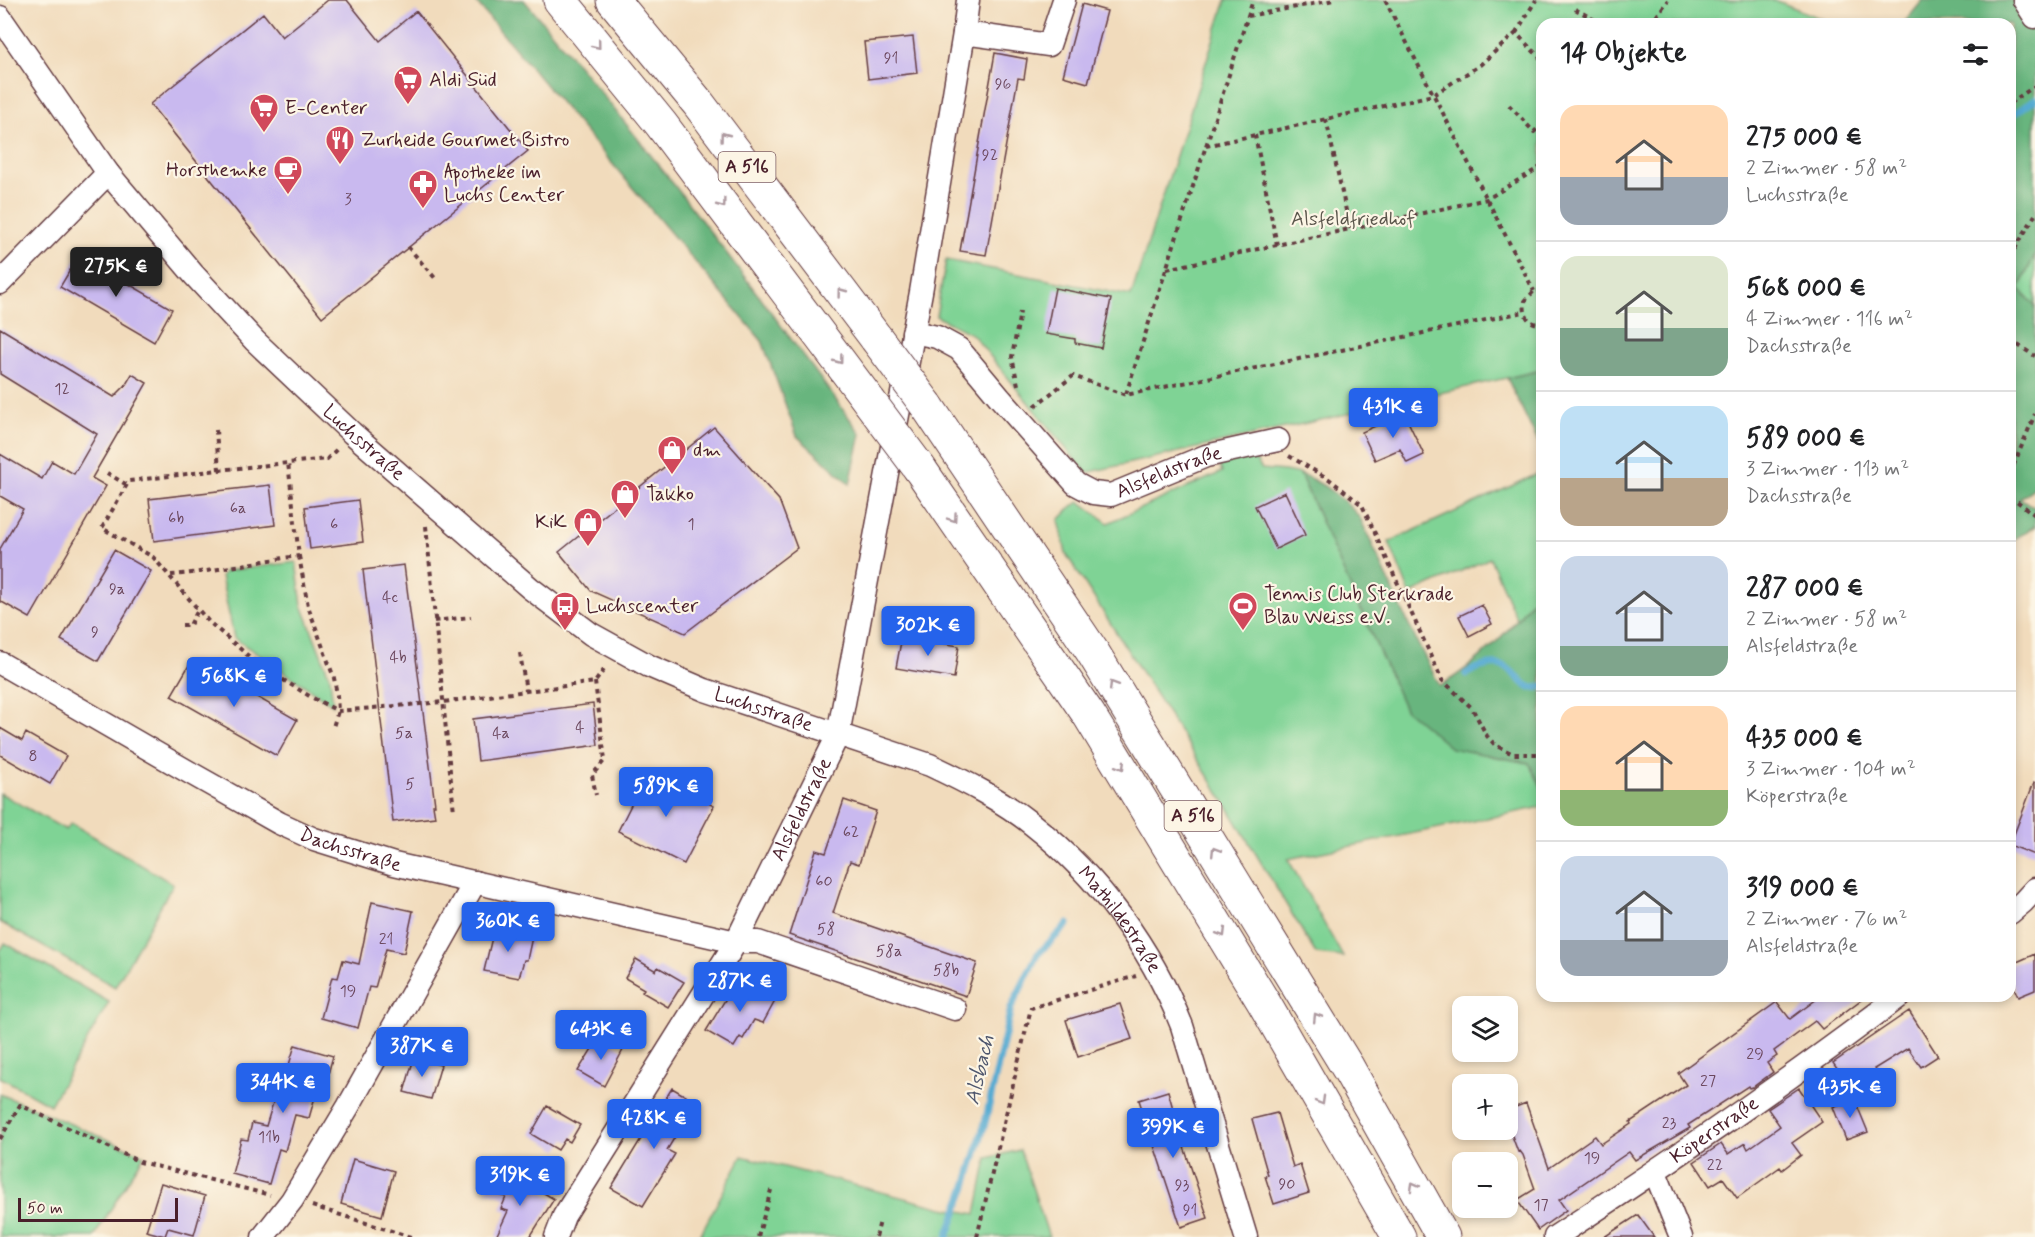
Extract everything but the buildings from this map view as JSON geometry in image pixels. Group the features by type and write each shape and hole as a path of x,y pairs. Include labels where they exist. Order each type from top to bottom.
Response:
{"highway":[{"name":"A 516","path":"560,0 661,124 869,400 920,469 1089,715 1264,1003 1400,1237"},
{"name":"A 516","path":"614,0 698,103 927,406 1092,651 1348,1068 1443,1237"}],"street":[{"name":"Alsfeldstraße","path":"556,1237 564,1216 736,942 837,735 913,332 968,0"},
{"path":"964,33 1049,45 1064,0"},
{"path":"2024,0 2035,16"},
{"name":"Luchsstraße","path":"0,17 108,172 194,274 255,341 351,433 462,531 547,602 582,628 619,650 649,666 705,690 837,735"},
{"path":"0,283 108,172"},
{"name":"Alsfeldstraße","path":"913,332 937,337 959,349 1076,484 1093,493 1112,495 1206,456 1278,440"},
{"name":"Dachsstraße","path":"0,663 279,823 306,835 374,858 475,882 736,942 758,942 955,1009"},
{"name":"Mathildestraße","path":"837,735 930,765 998,800 1033,825 1066,854 1109,901 1157,970 1182,1026 1246,1237"},
{"path":"263,1237 292,1200 348,1107 475,882"},
{"path":"2016,908 2035,889"},
{"name":"Köperstraße","path":"1555,1237 1655,1172 1892,1002"},
{"path":"1655,1172 1681,1237"}],"path":[{"path":"1126,395 1253,0"},
{"path":"1248,16 1334,0"},
{"path":"1385,0 1534,291 1525,301 1524,312 1528,320 1536,324"},
{"path":"1206,146 1433,95 1480,65 1516,33 1536,0"},
{"path":"1655,18 1668,0"},
{"path":"1575,9 1591,18"},
{"path":"1516,33 1536,54"},
{"path":"2016,100 2035,86"},
{"path":"1509,105 1534,132 1536,130"},
{"path":"1326,119 1350,229"},
{"path":"1255,135 1277,245"},
{"path":"1166,269 1487,199 1536,170"},
{"path":"2016,247 2035,215"},
{"path":"408,248 435,279"},
{"path":"1020,312 1012,357 1016,381 1022,393"},
{"path":"1028,400 1034,407 1073,376 1126,395 1524,312"},
{"path":"2016,344 2035,356"},
{"path":"2016,460 2035,414"},
{"path":"216,430 219,470"},
{"path":"351,433 327,459 129,481 102,528 153,557 171,575 198,610 234,645 259,664 338,711 442,702 595,682"},
{"path":"1278,440 1290,458 1329,479 1362,505 1442,680 1472,708 1495,745 1513,754 1536,754"},
{"path":"288,463 299,556 308,606 334,678 338,711 333,727"},
{"path":"107,473 127,485"},
{"path":"423,495 454,812"},
{"path":"2016,501 2035,515"},
{"path":"171,575 191,574 299,556"},
{"path":"182,625 190,625 198,610"},
{"path":"434,621 471,617"},
{"path":"596,795 592,776 605,760 595,682 619,650"},
{"path":"520,653 526,691"},
{"path":"977,1237 1031,1008 1157,970"},
{"path":"0,1139 20,1106 140,1162 292,1200 411,1237"},
{"path":"758,1237 771,1190"},
{"path":"876,1237 880,1221"}],"green space":[{"path":"474,0 524,0 697,214 861,434 850,484 797,436 762,341"},
{"name":"Alsfeldfriedhof","path":"1226,0 1775,0 1819,18 1536,18 1536,371 1086,473 973,335 936,316 946,260 1131,296"},
{"path":"1923,0 2035,0 2035,255 2019,288 2035,306 2035,487 2020,498 2035,508 2035,526 2016,538 2016,18 1908,18"},
{"path":"2035,255 2035,306 2019,288"},
{"path":"1536,371 1536,438 1507,378"},
{"name":"Tennis Club Sterkrade Blau Weiss e.V.","path":"1251,454 1262,469 1300,474 1405,709 1491,756 1529,763 1536,776 1536,808 1288,859 1343,957 1316,954 1224,801 1066,554 1059,520 1072,506 1080,502 1108,523 1222,472 1218,462"},
{"path":"1300,474 1333,492 1360,518 1417,642 1440,686 1470,666 1496,642 1536,595 1536,776 1529,763 1451,748 1405,709"},
{"path":"1536,475 1536,595 1517,620 1490,558 1410,594 1389,542"},
{"path":"296,562 302,605 330,678 333,705 234,638 221,576 225,571"},
{"path":"0,793 66,830 71,823 173,884 115,987 0,922"},
{"path":"5,943 109,1002 50,1105 0,1077 0,951"},
{"path":"0,1094 144,1155 94,1237 0,1237"},
{"path":"1020,1150 1049,1237 699,1237 742,1156 943,1208 976,1214 987,1158"}],"waterway":[{"name":"Alsbach","path":"2016,113 2035,99"},
{"name":"Alsbach","path":"1466,674 1481,667 1497,665 1507,668 1527,686 1536,688"},
{"name":"Alsbach","path":"947,1237 966,1186 985,1123 1011,1008 1037,955 1068,924"}],"place":[{"name":"Aldi Süd","path":"408,106"},
{"name":"E-Center","path":"264,134"},
{"name":"Zurheide Gourmet Bistro","path":"340,166"},
{"name":"Horsthemke","path":"288,196"},
{"name":"Apotheke im Luchs Center","path":"423,210"},
{"name":"dm","path":"672,476"},
{"name":"Takko","path":"625,520"},
{"name":"KiK","path":"588,548"},
{"name":"Luchscenter","path":"565,632"},
{"name":"Tennis Club Sterkrade Blau Weiss e.V.","path":"1243,632"}]}
